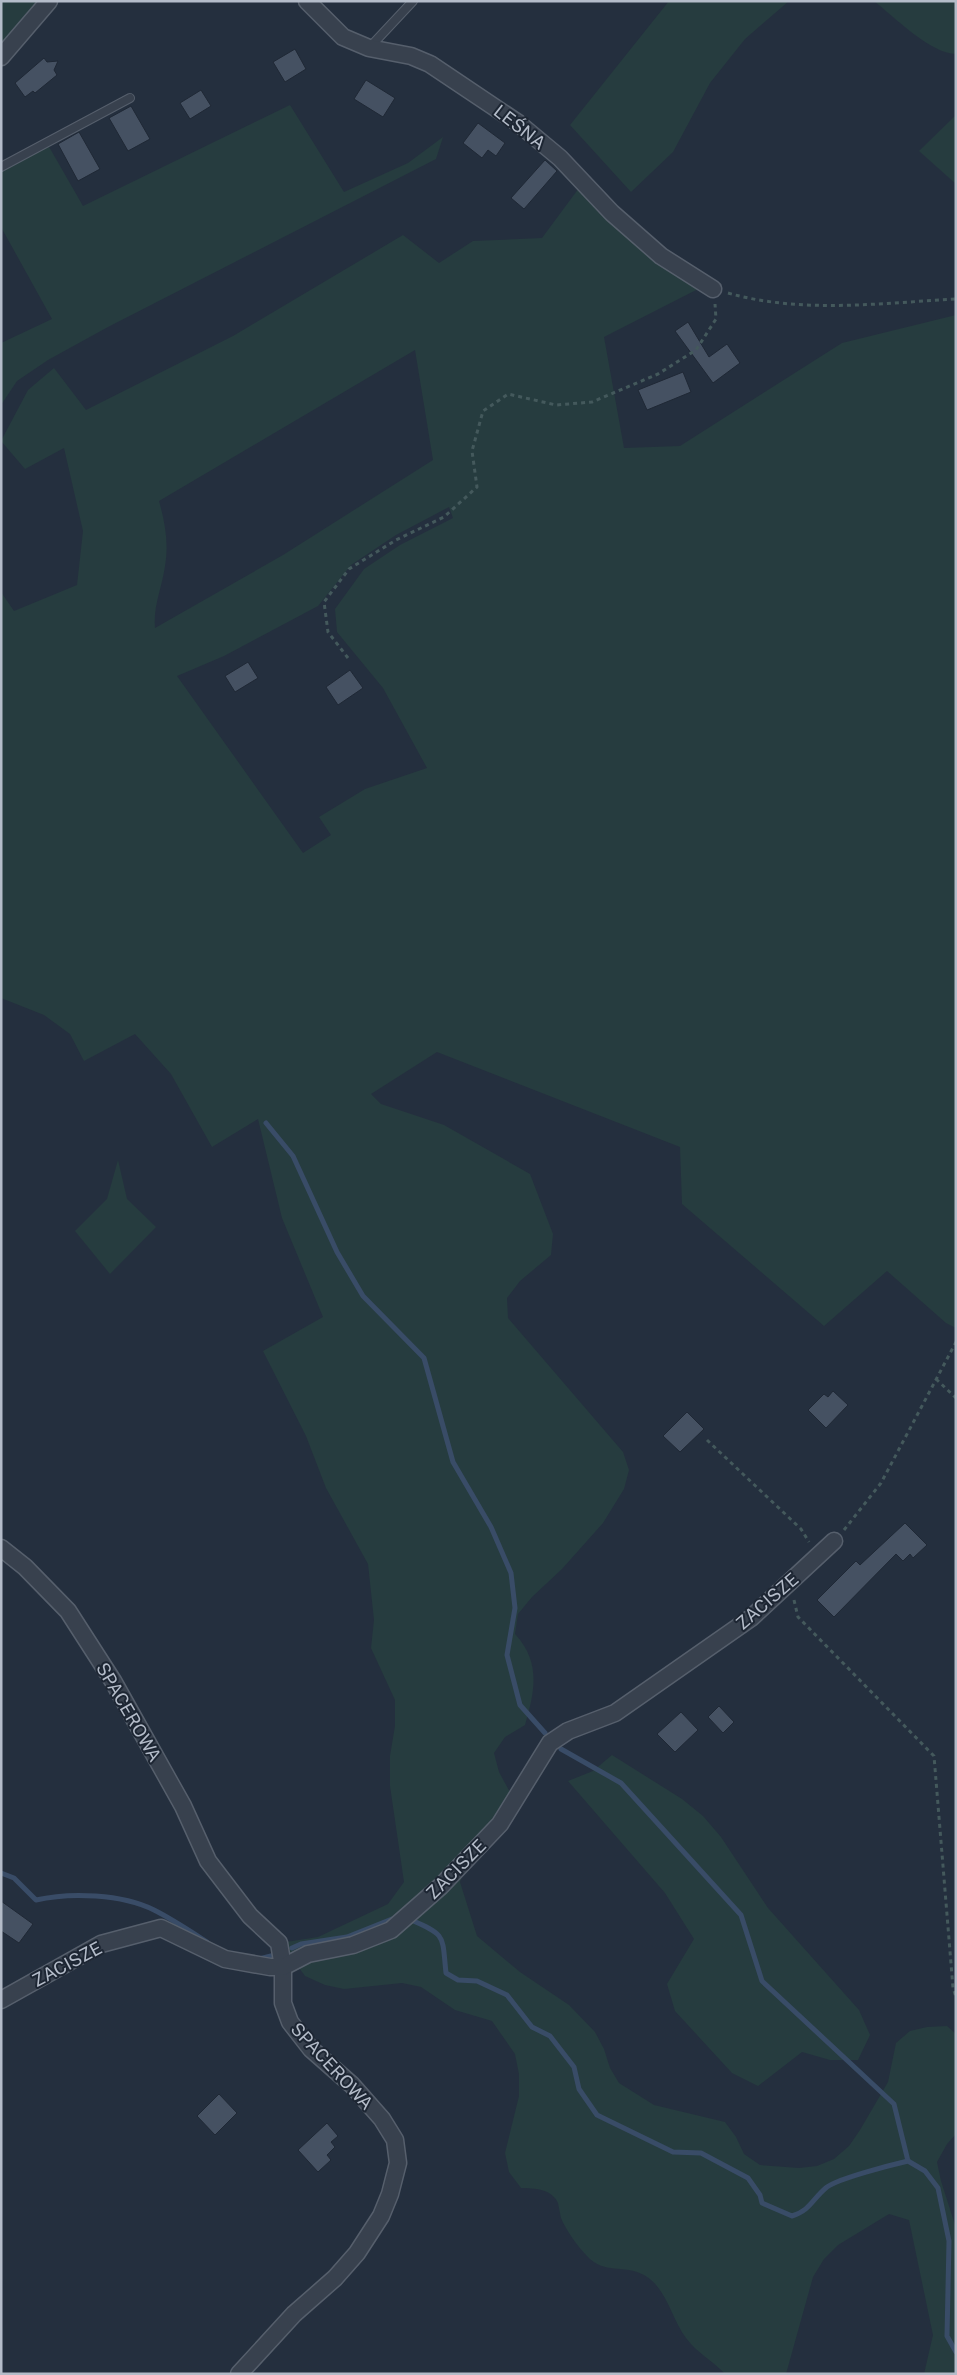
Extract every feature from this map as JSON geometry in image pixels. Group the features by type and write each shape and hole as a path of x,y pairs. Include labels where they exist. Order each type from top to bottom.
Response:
{"street":[{"path":"1,57 50,1"},
{"name":"LEŚNA","path":"307,1 343,37 369,48 411,56 430,64 518,123 560,158 606,208 661,256 713,289"},
{"name":"ZACISZE","path":"1,2000 101,1944 161,1928 225,1958 283,1967 308,1954 353,1945 391,1930 441,1886 500,1824 550,1743 568,1731 615,1713 752,1618 834,1541"},
{"name":"SPACEROWA","path":"1,1548 25,1567 68,1612 113,1681 183,1806 208,1861 250,1916 279,1943 283,1967 283,2003 290,2022 311,2049 352,2085 382,2119 395,2140 398,2163 390,2194 381,2216 357,2253 335,2278 294,2314 239,2374"}],"lane":[{"path":"369,48 413,1"},
{"path":"1,167 130,98"}],"path":[{"path":"348,658 328,632 324,602 349,569 396,540 444,517 477,487 472,451 483,411 508,394 556,405 592,402 658,374 696,350 716,319 713,289 746,298 784,305 858,304 956,299"},
{"path":"834,1541 859,1513 881,1483 956,1342"},
{"path":"936,1379 956,1398"},
{"path":"707,1440 801,1529 811,1545 812,1554 808,1565"},
{"path":"790,1581 798,1616 934,1756 953,1988 956,1997"}],"green space":[{"path":"1,1 39,1 1,46"},
{"path":"669,1 789,1 745,39 710,83 673,152 631,192 570,125"},
{"path":"874,1 956,1 956,54 935,48 924,41"},
{"path":"290,105 344,192 408,163 443,137 436,159 108,327 48,360 17,381 1,405 1,343 52,319 1,227 1,169 48,145 83,206"},
{"path":"956,115 956,184 919,151"},
{"path":"579,188 700,288 604,337 624,448 680,446 842,343 956,315 956,1328 946,1323 887,1271 824,1326 682,1204 680,1147 437,1052 371,1094 381,1104 444,1125 530,1174 553,1234 551,1255 520,1281 507,1298 508,1318 623,1452 629,1470 624,1489 603,1523 518,1614 515,1634 529,1655 534,1677 533,1689 525,1725 505,1737 494,1753 499,1772 517,1805 466,1864 460,1882 477,1936 520,1972 569,2005 595,2032 604,2049 610,2068 619,2083 654,2105 725,2122 736,2137 744,2154 760,2165 799,2168 817,2166 834,2159 849,2146 888,2082 896,2043 910,2031 927,2027 947,2026 956,2034 956,2134 947,2144 937,2162 956,2228 956,2374 924,2374 933,2335 909,2220 889,2214 838,2245 824,2259 813,2277 786,2374 725,2374 686,2338 663,2295 652,2281 637,2272 607,2267 594,2262 572,2238 561,2218 555,2198 542,2190 521,2188 509,2172 505,2153 519,2096 519,2074 515,2054 492,2021 455,2010 421,1987 402,1983 344,1989 325,1985 305,1976 294,1961 286,1942 318,1937 388,1904 404,1882 390,1786 390,1756 395,1726 395,1700 371,1648 374,1620 368,1564 326,1488 306,1436 263,1351 323,1317 282,1218 258,1119 212,1147 171,1074 135,1034 84,1061 70,1034 44,1015 1,998 1,592 14,611 77,585 83,531 64,448 25,469 1,441 28,390 54,368 86,410 233,336 403,235 439,263 473,241 542,238","holes":["415,350 433,460 283,555 155,628 155,612 164,574 167,550 165,525 159,501","449,507 453,518 400,545 364,569 335,609 337,632 383,688 427,768 365,789 319,817 331,835 303,853 177,676 224,656 318,606 351,565 396,535"]},
{"path":"118,1160 127,1199 156,1227 110,1274 75,1231 107,1199"},
{"path":"612,1755 682,1799 703,1816 721,1837 768,1908 859,2010 870,2035 858,2060 830,2060 802,2052 758,2086 732,2073 675,2011 667,1984 694,1939 665,1893 568,1781 593,1771"}],"building":[{"path":"295,49 306,69 285,82 273,62"},
{"path":"44,58 47,62 58,61 54,70 57,75 35,93 33,91 25,97 15,83"},
{"path":"366,80 395,98 383,117 354,99"},
{"path":"201,90 211,106 190,119 180,103"},
{"path":"131,106 150,139 128,151 109,118"},
{"path":"478,123 505,143 496,156 488,150 482,158 463,143"},
{"path":"79,132 100,169 78,181 58,144"},
{"path":"545,160 557,171 524,209 511,198"},
{"path":"688,322 709,357 727,344 740,363 713,383 675,331"},
{"path":"683,372 691,392 647,410 638,390"},
{"path":"248,662 258,678 235,692 225,676"},
{"path":"350,670 363,688 338,705 326,687"},
{"path":"833,1391 848,1405 826,1428 808,1410 824,1394 828,1397"},
{"path":"687,1412 704,1429 680,1452 663,1436"},
{"path":"905,1523 927,1545 913,1558 910,1554 903,1561 896,1554 834,1617 817,1600 856,1561 860,1565"},
{"path":"719,1706 734,1722 723,1733 708,1717"},
{"path":"681,1712 698,1730 675,1752 657,1734"},
{"path":"1,1901 33,1924 19,1943 1,1931"},
{"path":"219,2094 237,2113 215,2135 197,2116"},
{"path":"327,2123 338,2136 331,2142 335,2147 327,2155 331,2160 318,2172 298,2150"}],"waterway":[{"path":"266,1123 293,1156 337,1252 363,1296 424,1358 453,1462 491,1527 511,1573 515,1608 507,1655 520,1705 545,1733"},
{"path":"561,1749 621,1783 741,1915 762,1981 894,2104 908,2161"},
{"path":"1,1873 14,1878 36,1900 80,1895 127,1901 154,1910 207,1942"},
{"path":"292,1948 301,1944 347,1937 392,1919"},
{"path":"411,1920 431,1929 441,1938 446,1973 458,1980 477,1981 507,1995 532,2027 550,2036 574,2067 579,2089 597,2115 673,2152 701,2153 748,2178 760,2195 762,2203 792,2216 807,2208 827,2187 854,2176 908,2161 925,2171 938,2188 949,2241 947,2336 956,2352"},
{"path":"259,1959 275,1955"}]}
